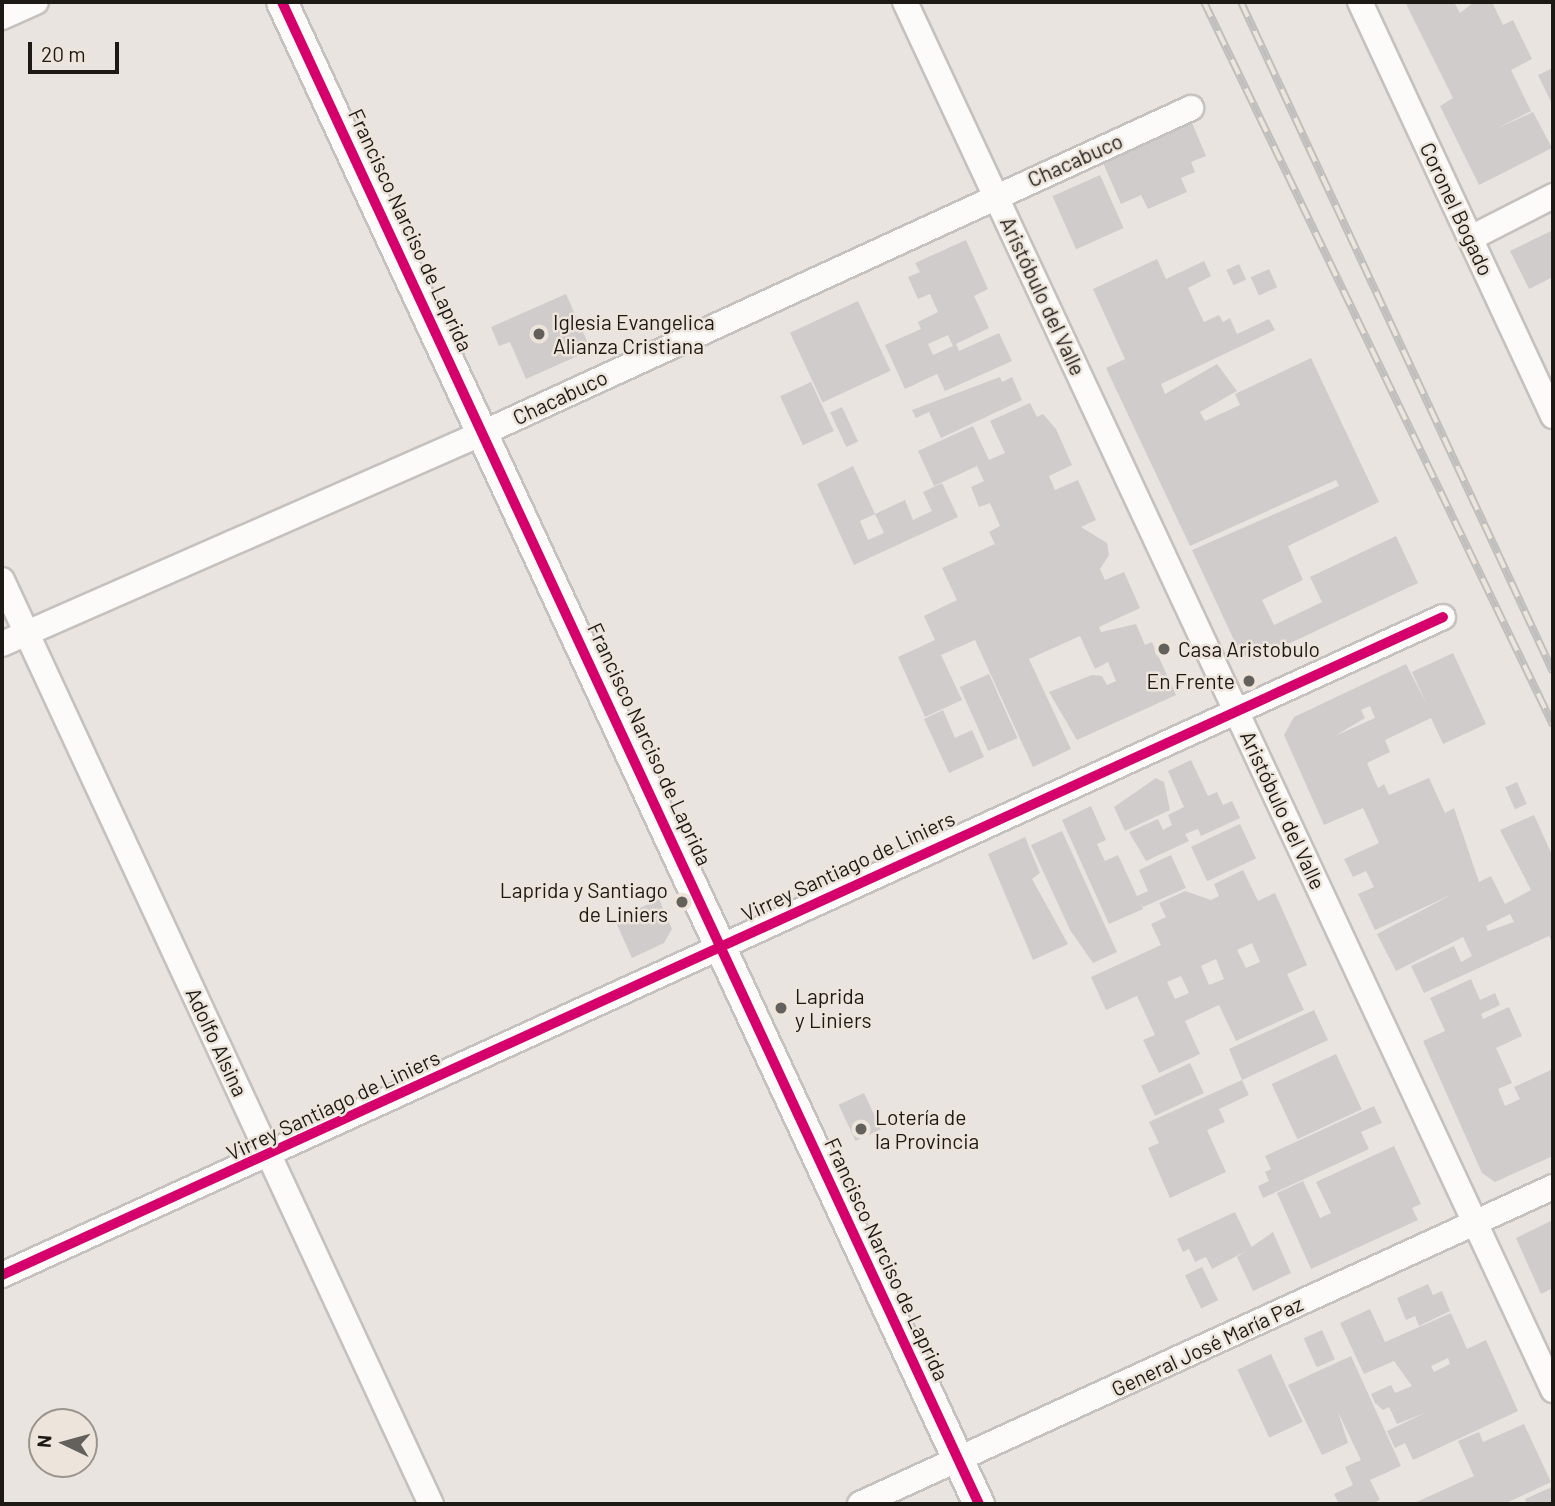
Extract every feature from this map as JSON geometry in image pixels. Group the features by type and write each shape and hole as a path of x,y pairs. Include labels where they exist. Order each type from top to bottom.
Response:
{"street":[{"path":"2,18 36,2"},
{"name":"Francisco Narciso de Laprida","path":"282,2 485,432 979,1504"},
{"name":"Aristóbulo del Valle","path":"905,2 1477,1222 1553,1390"},
{"name":"Coronel Bogado","path":"1360,2 1553,416"},
{"name":"Chacabuco","path":"2,643 485,432 1191,107"},
{"path":"1471,238 1553,195"},
{"name":"Adolfo Alsina","path":"2,580 431,1504"},
{"name":"Virrey Santiago de Liniers","path":"2,1275 270,1156 722,945 1443,617"},
{"name":"General José María Paz","path":"860,1504 1553,1187"}],"building":[{"path":"1405,2 1454,2 1460,13 1474,2 1492,2 1503,25 1513,20 1532,59 1511,70 1531,111 1496,129 1533,112 1552,148 1479,185 1440,106 1453,98"},
{"path":"1553,68 1553,106 1538,75"},
{"path":"1192,123 1206,156 1191,162 1195,172 1181,178 1187,192 1148,209 1141,195 1121,204 1103,163"},
{"path":"1100,175 1124,228 1076,249 1052,196"},
{"path":"1553,230 1553,277 1529,289 1510,251"},
{"path":"966,240 988,289 974,296 989,328 956,344 959,351 999,333 1012,361 945,391 937,374 905,389 885,345 921,329 918,322 938,312 930,294 918,299 908,277 920,272 915,263","holes":["948,335 953,346 933,355 928,344"]},
{"path":"1157,259 1166,279 1204,261 1211,276 1188,288 1204,322 1219,315 1223,322 1230,318 1237,334 1269,319 1275,330 1161,384 1165,394 1217,364 1237,391 1200,412 1205,421 1240,405 1235,394 1311,358 1379,502 1288,546 1303,580 1262,600 1274,625 1322,602 1310,577 1396,536 1418,583 1254,660 1240,653 1192,550 1339,486 1336,480 1190,546 1106,368 1125,359 1093,289"},
{"path":"1239,264 1246,279 1233,285 1226,270"},
{"path":"1269,269 1277,287 1259,295 1251,277"},
{"name":"Iglesia Evangelica Alianza Cristiana","path":"566,294 591,350 526,379 510,342 499,346 491,327"},
{"path":"858,301 891,371 823,402 790,333"},
{"path":"1000,377 1002,382 1012,377 1022,400 941,438 929,412 916,418 912,410"},
{"path":"811,382 834,431 803,445 780,396"},
{"path":"1030,403 1037,417 1043,414 1056,429 1072,465 1049,476 1055,490 1078,480 1096,520 1081,527 1107,543 1109,555 1100,569 1105,580 1124,572 1140,608 1099,627 1101,632 1136,624 1145,645 1152,642 1176,695 1077,740 1049,692 1092,675 1102,676 1107,685 1116,681 1108,662 1095,669 1080,636 1029,659 1071,749 1033,767 975,640 941,655 962,700 925,717 898,657 935,640 924,616 957,600 942,568 995,544 989,532 1000,526 990,503 979,507 971,487 984,481 977,466 934,486 918,451 973,426 989,460 1005,453 990,421"},
{"path":"842,407 858,441 846,447 830,412"},
{"path":"853,466 875,514 905,500 913,520 932,511 923,492 942,483 958,517 854,565 817,484","holes":["875,514 884,533 868,540 860,521"]},
{"path":"1453,653 1486,724 1443,744 1431,718 1385,740 1390,752 1367,763 1378,788 1384,784 1389,795 1429,778 1445,813 1454,808 1479,882 1491,876 1505,904 1531,890 1500,830 1534,815 1553,857 1553,945 1549,936 1424,993 1411,966 1454,946 1461,962 1472,956 1463,937 1396,971 1377,934 1453,894 1375,930 1358,894 1374,887 1366,871 1353,877 1344,859 1379,843 1363,808 1324,825 1284,735 1294,717 1406,664 1427,705 1412,672","holes":["1370,706 1375,718 1335,736 1365,718 1361,710","1510,914 1514,922 1488,931 1486,926"]},
{"path":"989,674 1017,738 988,751 960,687"},
{"path":"943,710 955,738 972,730 984,757 949,773 924,719"},
{"path":"1191,760 1208,796 1217,792 1223,805 1232,801 1240,818 1201,836 1198,829 1185,834 1189,841 1146,861 1129,832 1158,819 1163,830 1172,825 1168,815 1184,807 1168,771"},
{"path":"1156,778 1164,782 1170,810 1125,831 1114,807"},
{"path":"1517,782 1527,804 1515,809 1505,787"},
{"path":"1091,806 1106,840 1097,844 1105,861 1118,855 1137,896 1148,891 1139,870 1171,855 1186,888 1143,907 1140,901 1143,909 1109,924 1062,820"},
{"path":"1240,824 1256,858 1207,881 1191,847"},
{"path":"1062,831 1117,952 1093,963 1070,930 1031,845"},
{"path":"1025,837 1040,873 1032,879 1068,944 1033,960 988,854"},
{"path":"1243,870 1258,901 1275,893 1307,965 1287,974 1304,1010 1236,1041 1219,1005 1185,1021 1200,1054 1159,1073 1143,1040 1155,1035 1137,996 1106,1010 1091,977 1161,945 1151,924 1166,917 1159,903 1185,891 1211,900 1219,896 1214,884","holes":["1252,943 1260,962 1246,968 1237,950","1216,959 1224,979 1209,985 1201,966","1181,976 1189,993 1175,999 1167,982"]},
{"path":"659,899 672,929 664,943 632,958 615,920"},
{"path":"1471,979 1480,1000 1495,993 1500,1005 1481,1014 1483,1019 1509,1007 1522,1036 1496,1048 1512,1083 1498,1089 1505,1106 1520,1099 1514,1087 1553,1069 1553,1156 1495,1182 1482,1173 1423,1041 1445,1031 1430,998"},
{"path":"1314,1010 1328,1040 1242,1080 1229,1049"},
{"path":"1336,1054 1362,1109 1297,1139 1272,1084"},
{"path":"1190,1063 1204,1093 1155,1116 1141,1086"},
{"path":"1242,1080 1249,1095 1219,1109 1225,1122 1207,1130 1226,1172 1170,1198 1148,1148 1159,1143 1149,1122"},
{"path":"864,1093 881,1129 856,1141 839,1105"},
{"path":"1374,1106 1382,1123 1361,1132 1369,1149 1263,1198 1258,1186 1269,1181 1265,1172 1271,1169 1265,1156"},
{"path":"1394,1146 1421,1204 1412,1208 1418,1220 1311,1269 1277,1193 1303,1181 1320,1218 1331,1213 1316,1182"},
{"path":"1235,1212 1252,1248 1212,1269 1206,1257 1195,1262 1189,1249 1183,1252 1177,1239"},
{"path":"1553,1220 1553,1288 1541,1294 1516,1238"},
{"path":"1273,1232 1291,1273 1253,1291 1237,1257"},
{"path":"1202,1267 1218,1300 1201,1309 1185,1275"},
{"path":"1428,1284 1433,1295 1442,1291 1450,1311 1419,1326 1415,1316 1406,1320 1397,1298"},
{"path":"1370,1309 1385,1342 1451,1313 1467,1349 1486,1340 1518,1411 1413,1460 1405,1443 1395,1448 1387,1431 1427,1412 1397,1424 1389,1407 1383,1410 1375,1403 1371,1394 1391,1385 1395,1393 1412,1386 1394,1361 1364,1374 1340,1323","holes":["1448,1358 1450,1364 1434,1372 1431,1366"]},
{"path":"1322,1330 1335,1359 1317,1367 1304,1338"},
{"path":"1271,1354 1303,1422 1269,1438 1237,1370"},
{"path":"1351,1356 1401,1466 1370,1480 1380,1500 1371,1504 1339,1504 1334,1494 1353,1485 1345,1467 1361,1460 1338,1412 1348,1443 1322,1455 1288,1385"},
{"path":"1524,1424 1551,1482 1504,1504 1412,1504 1474,1476 1458,1441 1479,1432 1483,1442"},
{"path":"1552,1487 1553,1504 1527,1504 1525,1499"}],"railway":[{"path":"1204,2 1553,725"},
{"path":"1241,2 1553,672"}],"cycle path":[{"path":"282,2 979,1504"},
{"path":"2,1275 1443,617"}],"place":[{"name":"Iglesia Evangelica Alianza Cristiana","path":"539,334"},
{"name":"Casa Aristobulo","path":"1164,649"},
{"name":"En Frente","path":"1249,681"},
{"name":"Laprida y Santiago de Liniers","path":"682,902"},
{"name":"Laprida y Liniers","path":"781,1008"},
{"name":"Lotería de la Provincia","path":"861,1129"}]}
